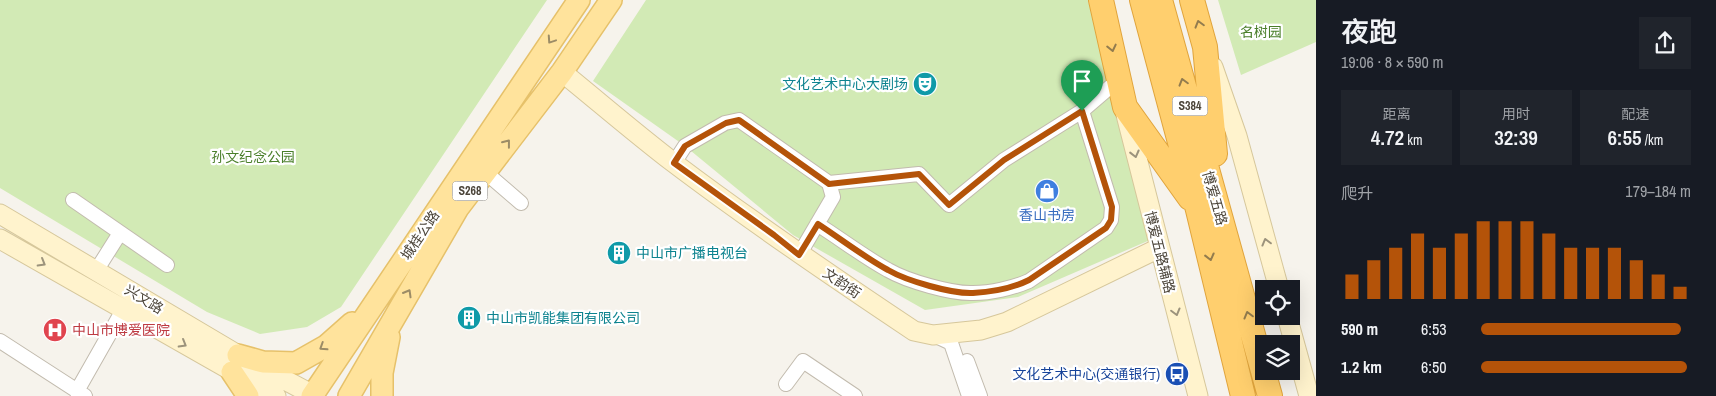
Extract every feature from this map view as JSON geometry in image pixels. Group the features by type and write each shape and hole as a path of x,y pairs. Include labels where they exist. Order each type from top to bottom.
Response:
{"highway":[{"path":"1101,0 1124,107 1209,211"},
{"name":"博爱五路","path":"1142,0 1270,396"},
{"name":"博爱五路","path":"1160,0 1209,211 1243,396"},
{"path":"1192,0 1205,47 1209,211"}],"main road":[{"name":"城桂公路","path":"314,396 373,304 579,0"},
{"name":"城桂公路","path":"349,396 458,208 562,72 611,0"},
{"path":"248,396 235,363 296,363 326,346 373,304"},
{"path":"382,396 382,373 393,320"}],"street":[{"path":"1205,47 1237,136 1277,280"},
{"name":"文韵街","path":"562,72 674,163 799,255 914,332 933,335 981,330 1007,322 1159,248"},
{"path":"829,184 919,174 949,205 1004,160 1082,111 1110,87 1119,82"},
{"name":"博爱五路辅路","path":"1124,107 1198,396"},
{"path":"818,224 887,270 902,277 949,290 972,293 1019,285 1088,241 1106,228 1111,220 1112,207 1082,111"},
{"path":"674,163 685,146 726,123 739,120 829,184 833,197 799,255"},
{"path":"485,172 521,203"},
{"path":"73,200 167,265"},
{"name":"兴文路","path":"0,214 96,271 235,363 276,396"},
{"path":"96,271 120,233"},
{"name":"兴文路","path":"0,239 123,310 235,363 314,396"},
{"path":"0,341 80,394 123,310"},
{"path":"1289,325 1309,396"},
{"path":"967,331 960,342 980,396"},
{"path":"933,335 951,343 970,396"},
{"path":"786,384 803,361 855,396"}],"green space":[{"name":"孙文纪念公园","path":"0,0 547,0 341,307 307,327 260,334 207,312 0,188"},
{"path":"646,0 1088,0 1150,240 1018,297 925,310 793,235 685,146 593,81"},
{"name":"名树园","path":"1218,0 1316,0 1316,42 1241,75"}],"place":[{"name":"文化艺术中心大剧场","path":"925,84"},
{"name":"香山书房","path":"1047,191"},
{"name":"中山市广播电视台","path":"619,253"},
{"name":"中山市凯能集团有限公司","path":"469,318"},
{"name":"中山市博爱医院","path":"55,330"},
{"name":"文化艺术中心(交通银行)","path":"1177,374"}],"route":[{"path":"1082,111 1112,207 1111,220 1106,228 1029,280 1019,285 972,293 949,290 902,277 887,270 818,224 799,255 674,163 685,146 726,123 739,120 829,184 919,174 949,205 1004,160 1082,111"}]}
